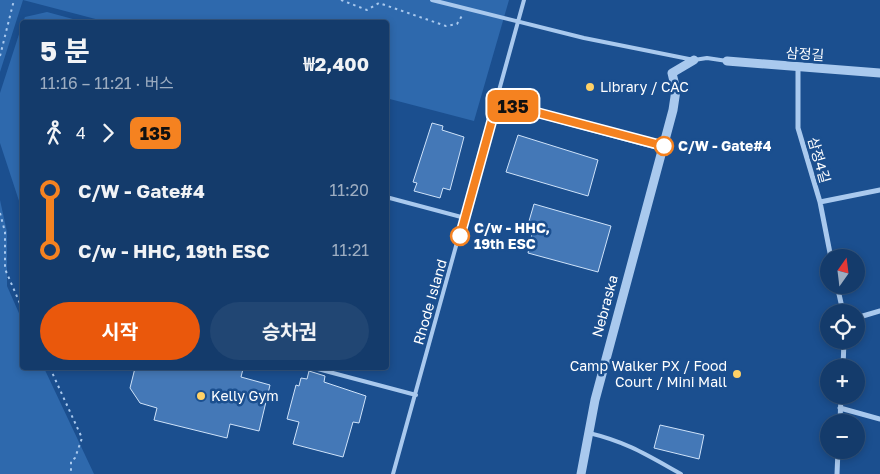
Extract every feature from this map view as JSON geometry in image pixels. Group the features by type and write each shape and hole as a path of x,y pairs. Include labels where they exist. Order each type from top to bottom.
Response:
{"street":[{"name":"Nebraska","path":"582,474 600,381 664,146 676,90 672,73 694,60"},
{"name":"삼정길","path":"727,61 880,73"},
{"name":"삼정4길","path":"798,68 798,128 820,202 829,249"},
{"path":"497,102 664,146"},
{"path":"820,202 880,190"},
{"path":"865,315 880,311"},
{"path":"840,404 840,414"},
{"path":"840,408 880,419"},
{"path":"837,474 838,459"}],"lane":[{"path":"432,0 584,38 694,60 707,58 727,61"},
{"name":"Rhode Island","path":"394,474 524,0"},
{"path":"389,197 465,218"},
{"path":"322,370 416,395"},
{"path":"589,433 617,440 640,449 681,474"}],"path":[{"path":"0,56 14,0"},
{"path":"341,0 367,10 378,2 446,26 457,24 466,8"},
{"path":"0,214 5,232 5,269 20,303"},
{"path":"51,370 82,438 75,458 71,461 72,474"}],"shaded area":[{"path":"0,0 23,0 0,72"},
{"path":"23,0 509,0 474,121 389,99 389,20 99,20"},
{"path":"47,12 77,20 24,20 25,17"},
{"path":"20,31 20,204 0,143 0,93"},
{"path":"0,200 7,232 7,286 20,315 20,370 45,370 94,474 0,474"}],"building":[{"path":"432,123 443,126 442,130 464,137 450,190 443,188 440,198 414,191 417,183 413,182"},
{"path":"518,135 598,160 588,196 506,172"},
{"path":"534,204 611,226 598,272 528,253 533,229 527,228"},
{"name":"Kelly Gym","path":"134,370 243,370 241,377 270,385 259,431 230,424 227,438 154,420 157,408 140,403 130,388"},
{"path":"309,371 325,376 324,382 366,396 359,423 353,422 343,457 293,444 299,422 287,419 296,385 299,386 301,378 307,379"},
{"path":"660,425 704,435 699,459 654,448"}],"bus line":[{"name":"135","path":"460,236 497,102 664,146"}],"place":[{"name":"Library / CAC","path":"590,87"},
{"name":"C/W - Gate#4","path":"664,146"},
{"name":"C/w - HHC, 19th ESC","path":"460,236"},
{"name":"Camp Walker PX / Food Court / Mini Mall","path":"737,374"},
{"name":"Kelly Gym","path":"201,396"}]}
